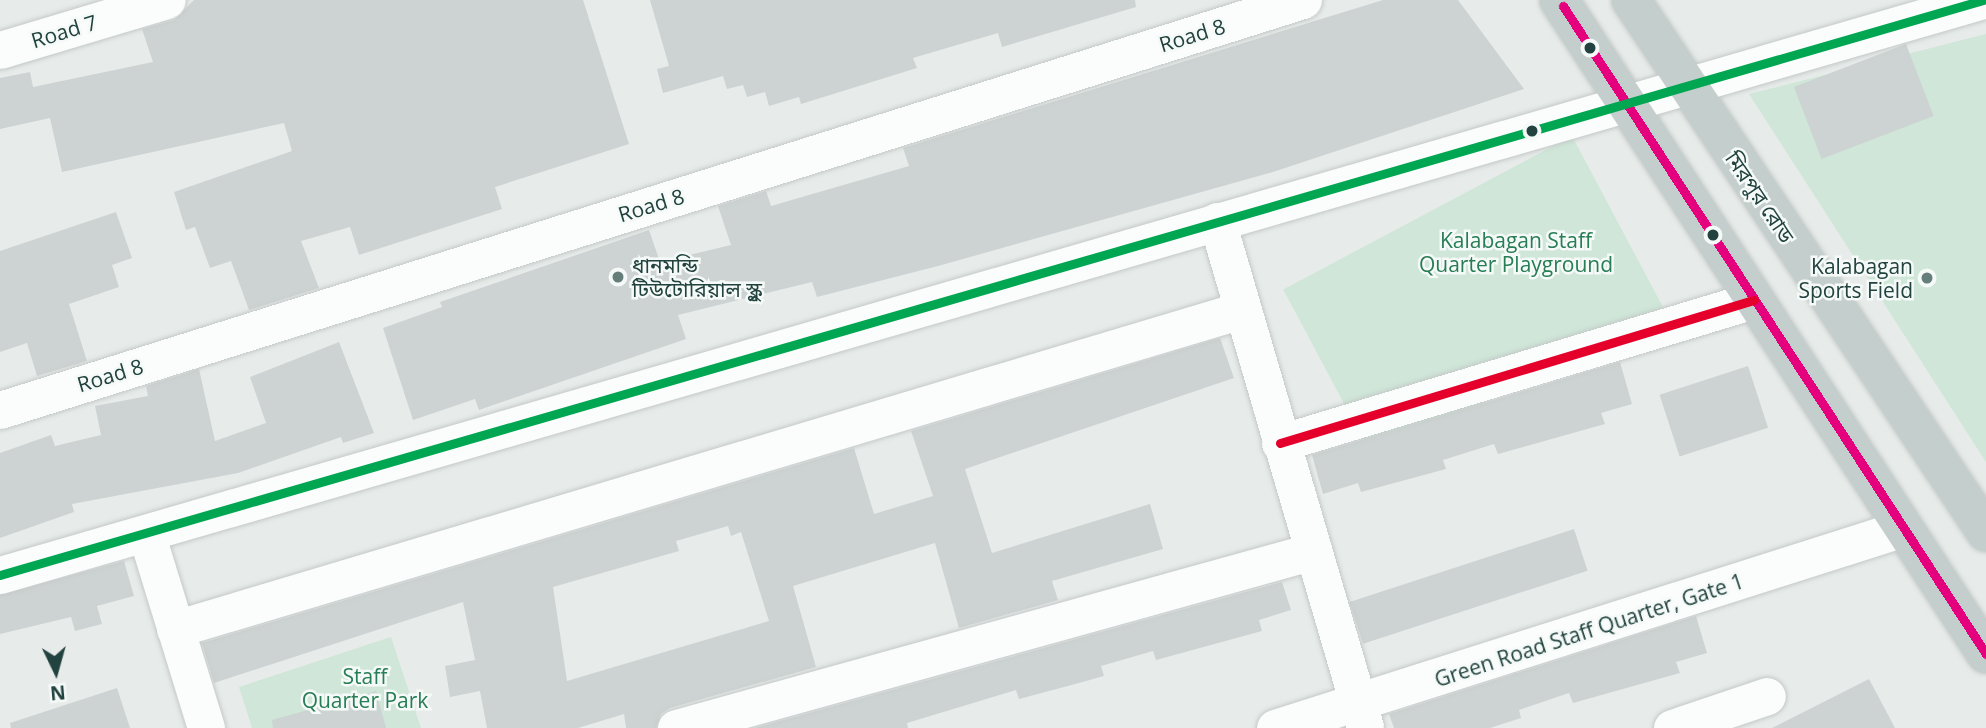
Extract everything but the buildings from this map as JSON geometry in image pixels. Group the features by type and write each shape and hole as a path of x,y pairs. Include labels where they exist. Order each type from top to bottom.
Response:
{"highway":[{"path":"1559,0 1901,529 1986,654"},
{"name":"মিরপুর রোড","path":"1631,0 1684,85 1986,532"}],"street":[{"name":"Road 7","path":"0,50 167,0"},
{"name":"Road 8","path":"0,410 1303,0"},
{"path":"0,575 147,536 1625,105 1684,85 1983,0"},
{"path":"1217,222 1310,552 1361,716"},
{"path":"1280,443 1754,300"},
{"path":"175,629 1242,310"},
{"name":"Green Road Staff Quarter, Gate 1","path":"1275,728 1361,716 1901,529"},
{"path":"147,536 206,728"},
{"path":"676,728 1310,552"},
{"path":"1672,728 1767,696"}],"green space":[{"name":"Kalabagan Sports Field","path":"1986,34 1986,462 1749,94"},
{"name":"Kalabagan Staff Quarter Playground","path":"1572,136 1663,307 1374,461 1283,290"},
{"name":"Staff Quarter Park","path":"391,637 421,728 252,728 239,687"}],"transit line":[{"path":"0,575 1983,0"},
{"path":"1563,6 1986,654"},
{"path":"1280,443 1754,300"}],"place":[{"name":"ধানমন্ডি টিউটোরিয়াল স্কুল","path":"618,277"},
{"name":"Kalabagan Sports Field","path":"1927,278"}]}
